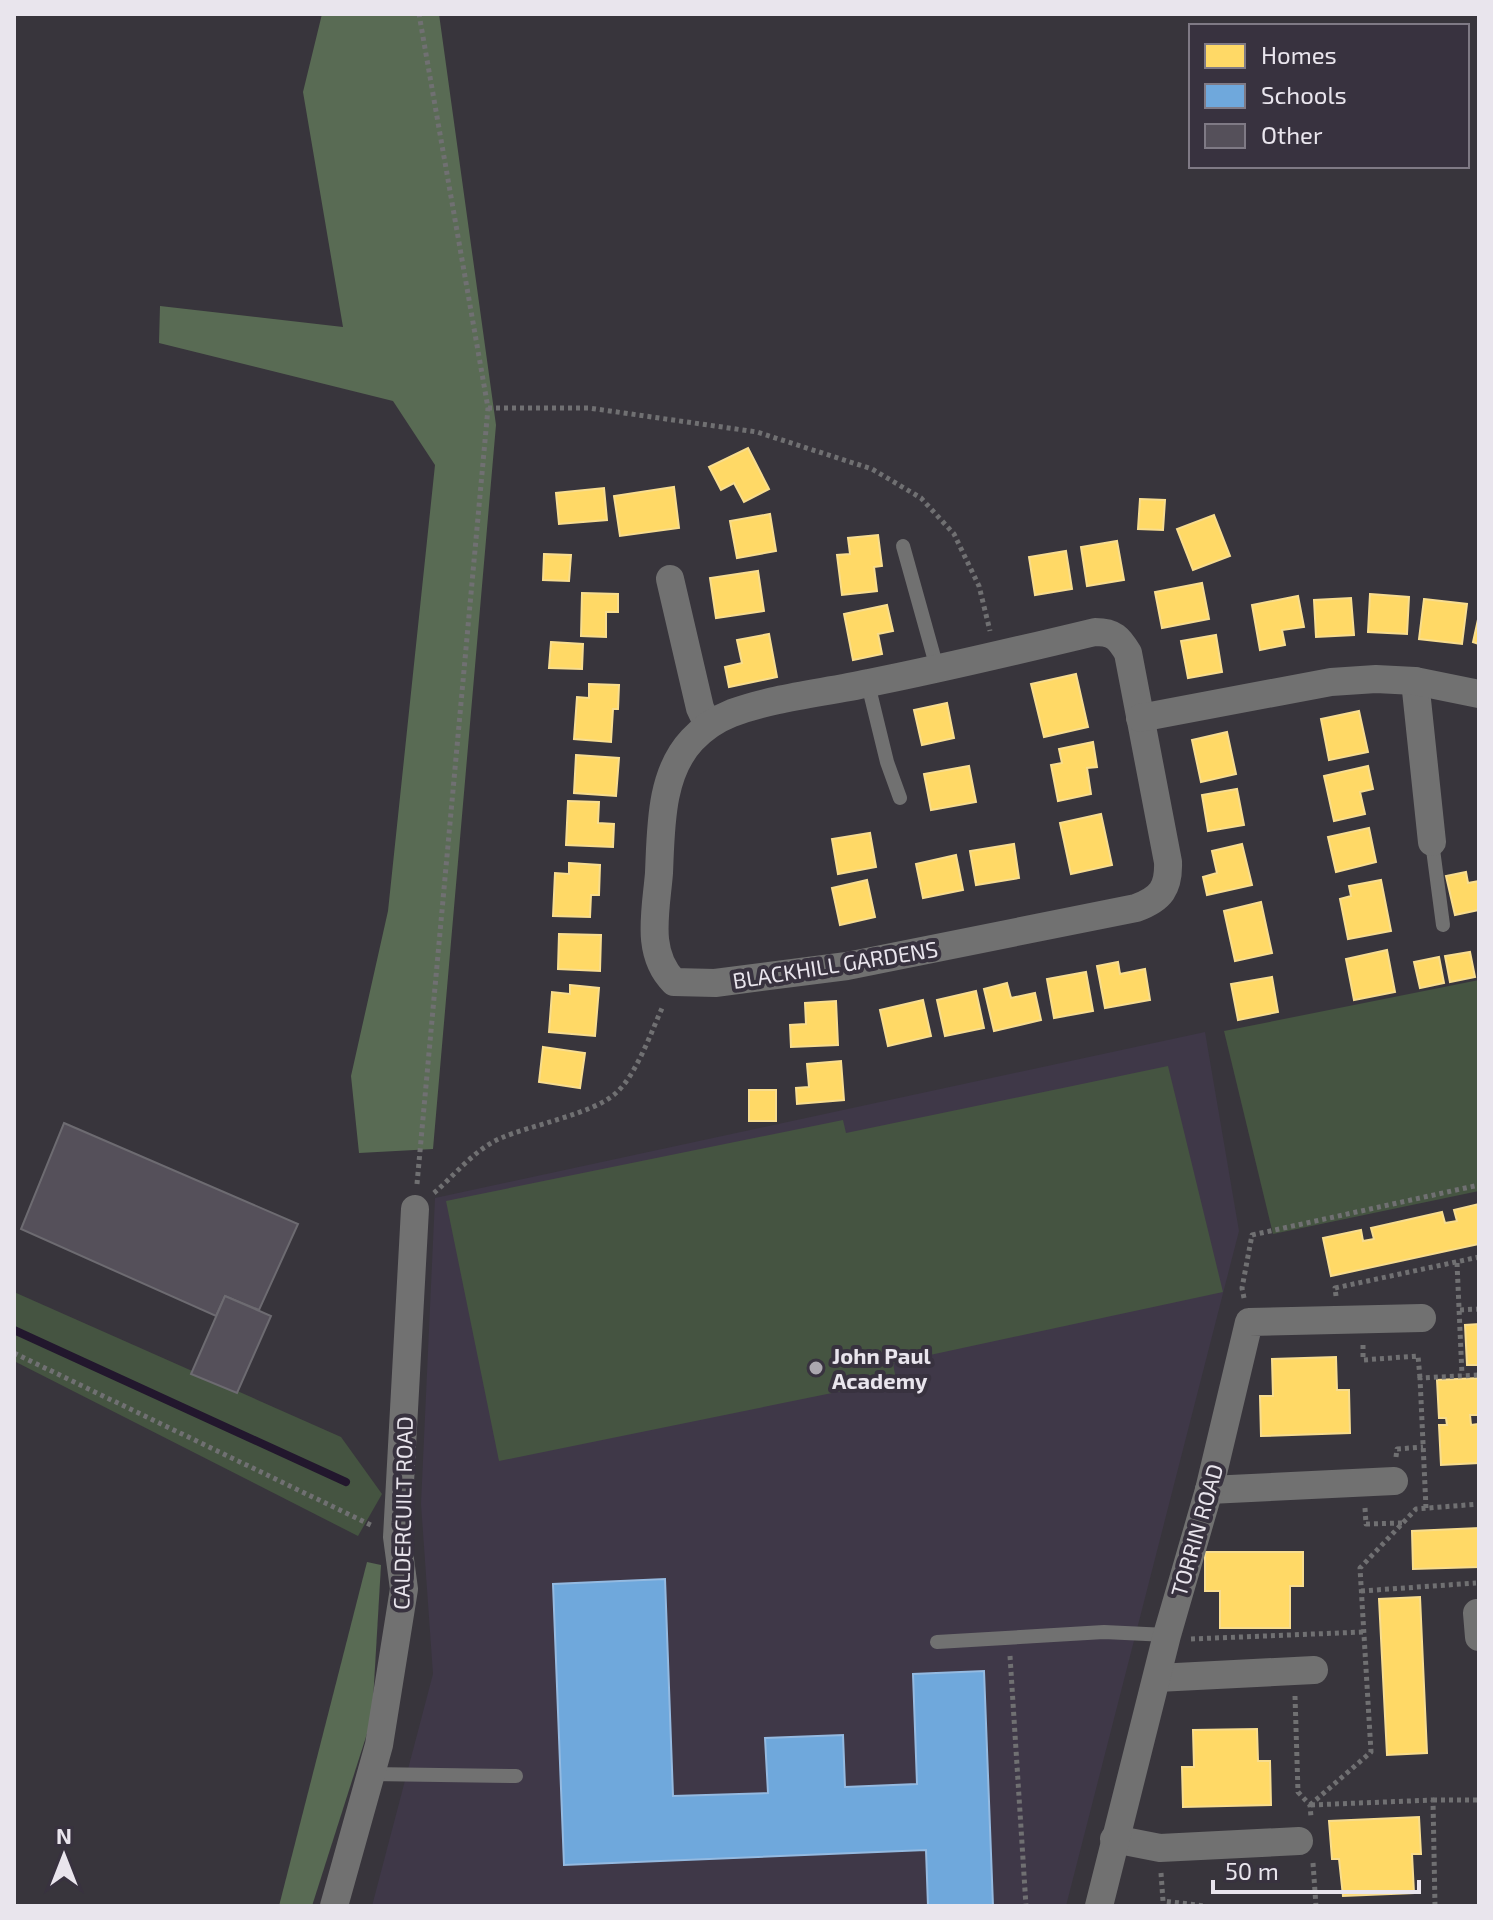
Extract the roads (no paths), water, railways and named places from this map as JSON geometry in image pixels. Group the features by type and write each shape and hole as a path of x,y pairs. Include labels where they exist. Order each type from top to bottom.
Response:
{"street":[{"path":"670,579 700,708 708,725"},
{"name":"BLACKHILL GARDENS","path":"1095,632 1109,632 1119,638 1128,653 1168,862 1168,880 1162,895 1149,903 847,966 715,983 674,982 662,971 656,954 662,820 667,789 676,762 690,742 708,725 732,713 937,668 1095,632"},
{"path":"1140,718 1331,682 1376,679 1415,681 1479,694"},
{"path":"1415,681 1432,842"},
{"name":"CALDERCUILT ROAD","path":"334,1906 379,1745 404,1589 397,1537 415,1209"},
{"name":"TORRIN ROAD","path":"1099,1906 1166,1637 1209,1490 1249,1322 1422,1318"},
{"path":"1209,1490 1394,1481"},
{"path":"1157,1678 1303,1670"},
{"path":"1114,1839 1160,1848 1308,1841"}],"lane":[{"path":"903,546 937,668"},
{"path":"868,684 887,762 900,798"},
{"path":"1432,842 1443,925"},
{"path":"937,1642 1104,1632 1166,1637"},
{"path":"370,1774 516,1776"}],"waterway":[{"path":"14,1330 346,1482"}],"place":[{"name":"John Paul Academy","path":"816,1368"}]}
